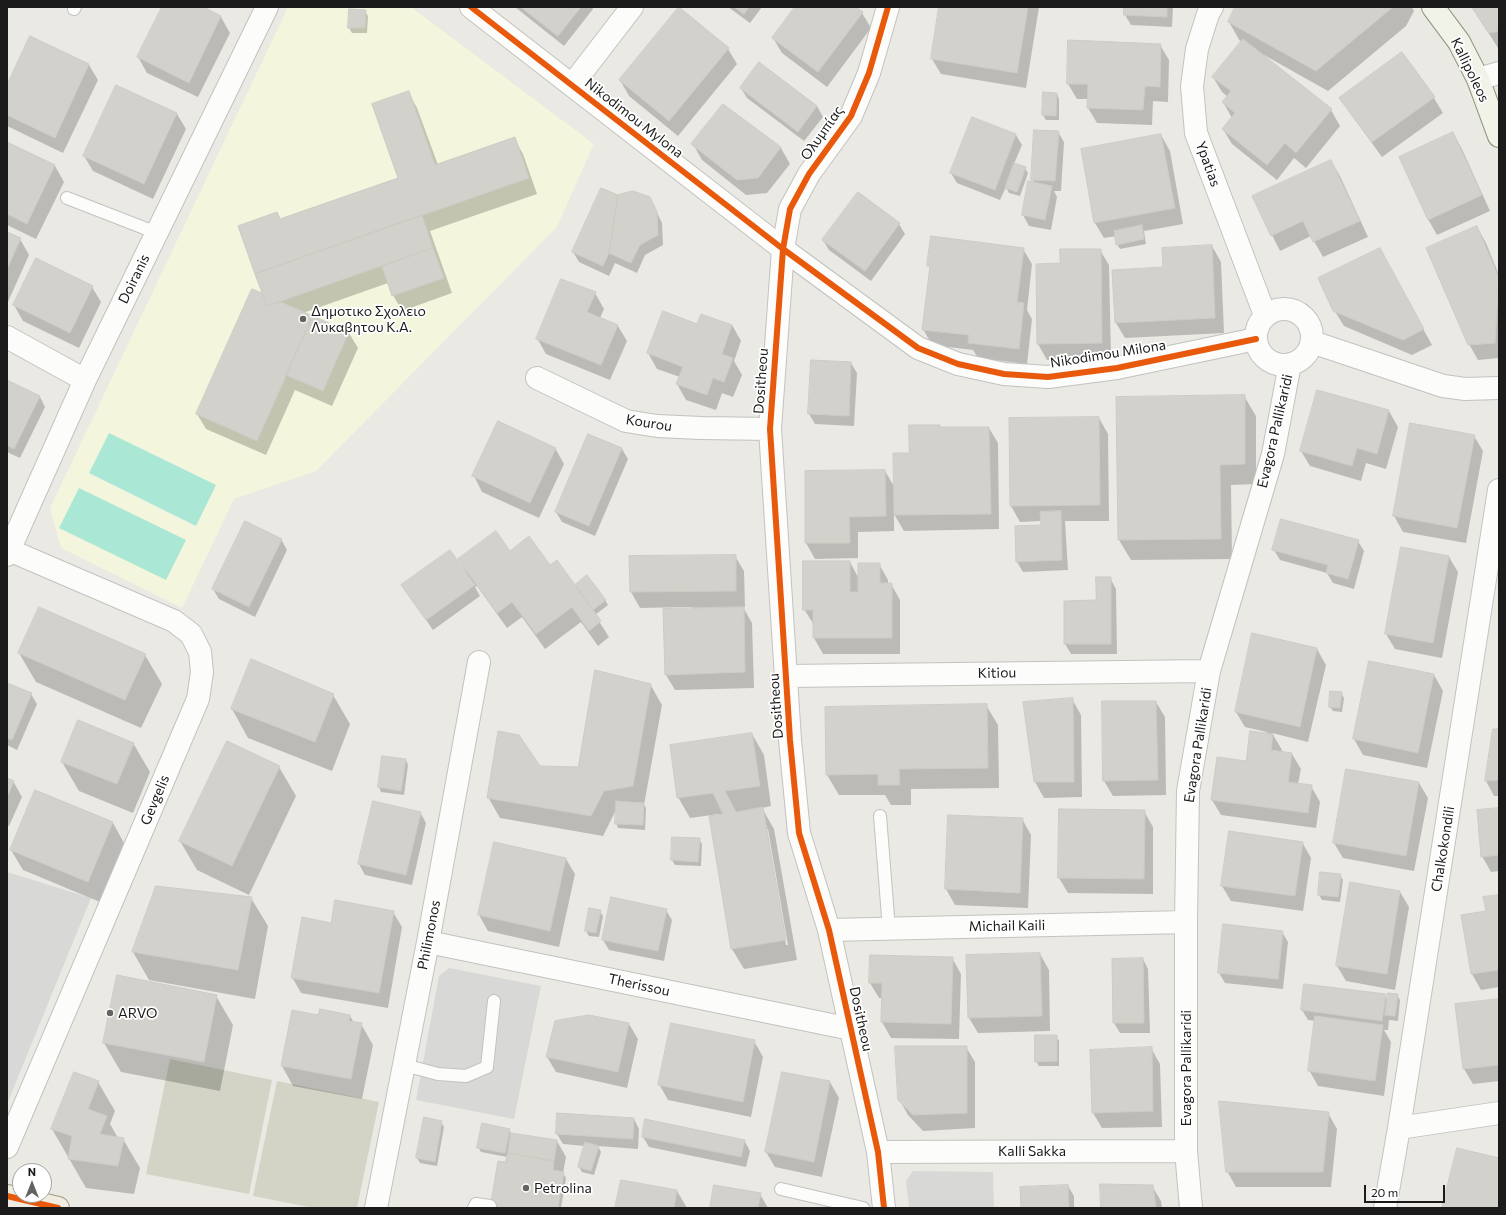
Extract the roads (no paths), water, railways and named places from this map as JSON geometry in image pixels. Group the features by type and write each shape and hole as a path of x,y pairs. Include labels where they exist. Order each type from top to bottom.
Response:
{"main road":[{"name":"Kallipoleos","path":"1433,7 1459,42 1478,79 1499,136"},
{"path":"7,1196 58,1208"}],"street":[{"name":"Doiranis","path":"8,552 85,380 267,7"},
{"name":"Nikodimou Mylona","path":"471,7 783,249"},
{"path":"572,85 632,7"},
{"name":"Ολυμπίας","path":"783,249 790,209 809,174 851,116 869,73 888,7"},
{"name":"Ypatias","path":"1212,7 1208,14 1197,49 1192,86 1196,133 1266,315"},
{"path":"1478,79 1499,73"},
{"name":"Nikodimou Milona","path":"783,249 918,348 958,364 1004,374 1048,377 1117,368 1256,338"},
{"name":"Dositheou","path":"783,249 770,429 790,740 799,833 829,930 878,1152 884,1208"},
{"path":"1282,308 1290,309 1305,318 1310,325 1312,334 1312,342 1304,356 1290,364 1280,364 1271,362 1267,359 1258,348 1256,338 1256,330 1266,315 1282,308"},
{"path":"7,337 85,380"},
{"path":"1312,342 1443,386 1465,389 1499,388"},
{"name":"Evagora Pallikaridi","path":"1191,1208 1186,1151 1186,922 1188,791 1209,671 1273,454 1290,364"},
{"name":"Kourou","path":"537,378 626,421 656,426 770,429"},
{"name":"Chalkokondili","path":"1385,1208 1399,1128 1499,490"},
{"name":"Gevgelis","path":"7,1147 198,699 202,672 200,652 190,634 174,621 8,552"},
{"name":"Philimonos","path":"376,1208 428,942 479,662"},
{"name":"Kitiou","path":"786,676 1209,671"},
{"name":"Michail Kaili","path":"829,930 1186,922"},
{"name":"Therissou","path":"428,942 851,1029"},
{"path":"1399,1128 1499,1113"},
{"name":"Kalli Sakka","path":"878,1152 1186,1151"}],"lane":[{"path":"67,198 157,233"},
{"path":"880,816 889,929"},
{"path":"404,1065 438,1074 466,1076 488,1067 494,1001"},
{"path":"781,1189 863,1208"},
{"path":"474,1208 476,1204 490,1206"}],"place":[{"name":"Δημοτικο Σχολειο Λυκαβητου Κ.Α.","path":"303,319"},
{"name":"ARVO","path":"110,1013"},
{"name":"Petrolina","path":"526,1188"}]}
